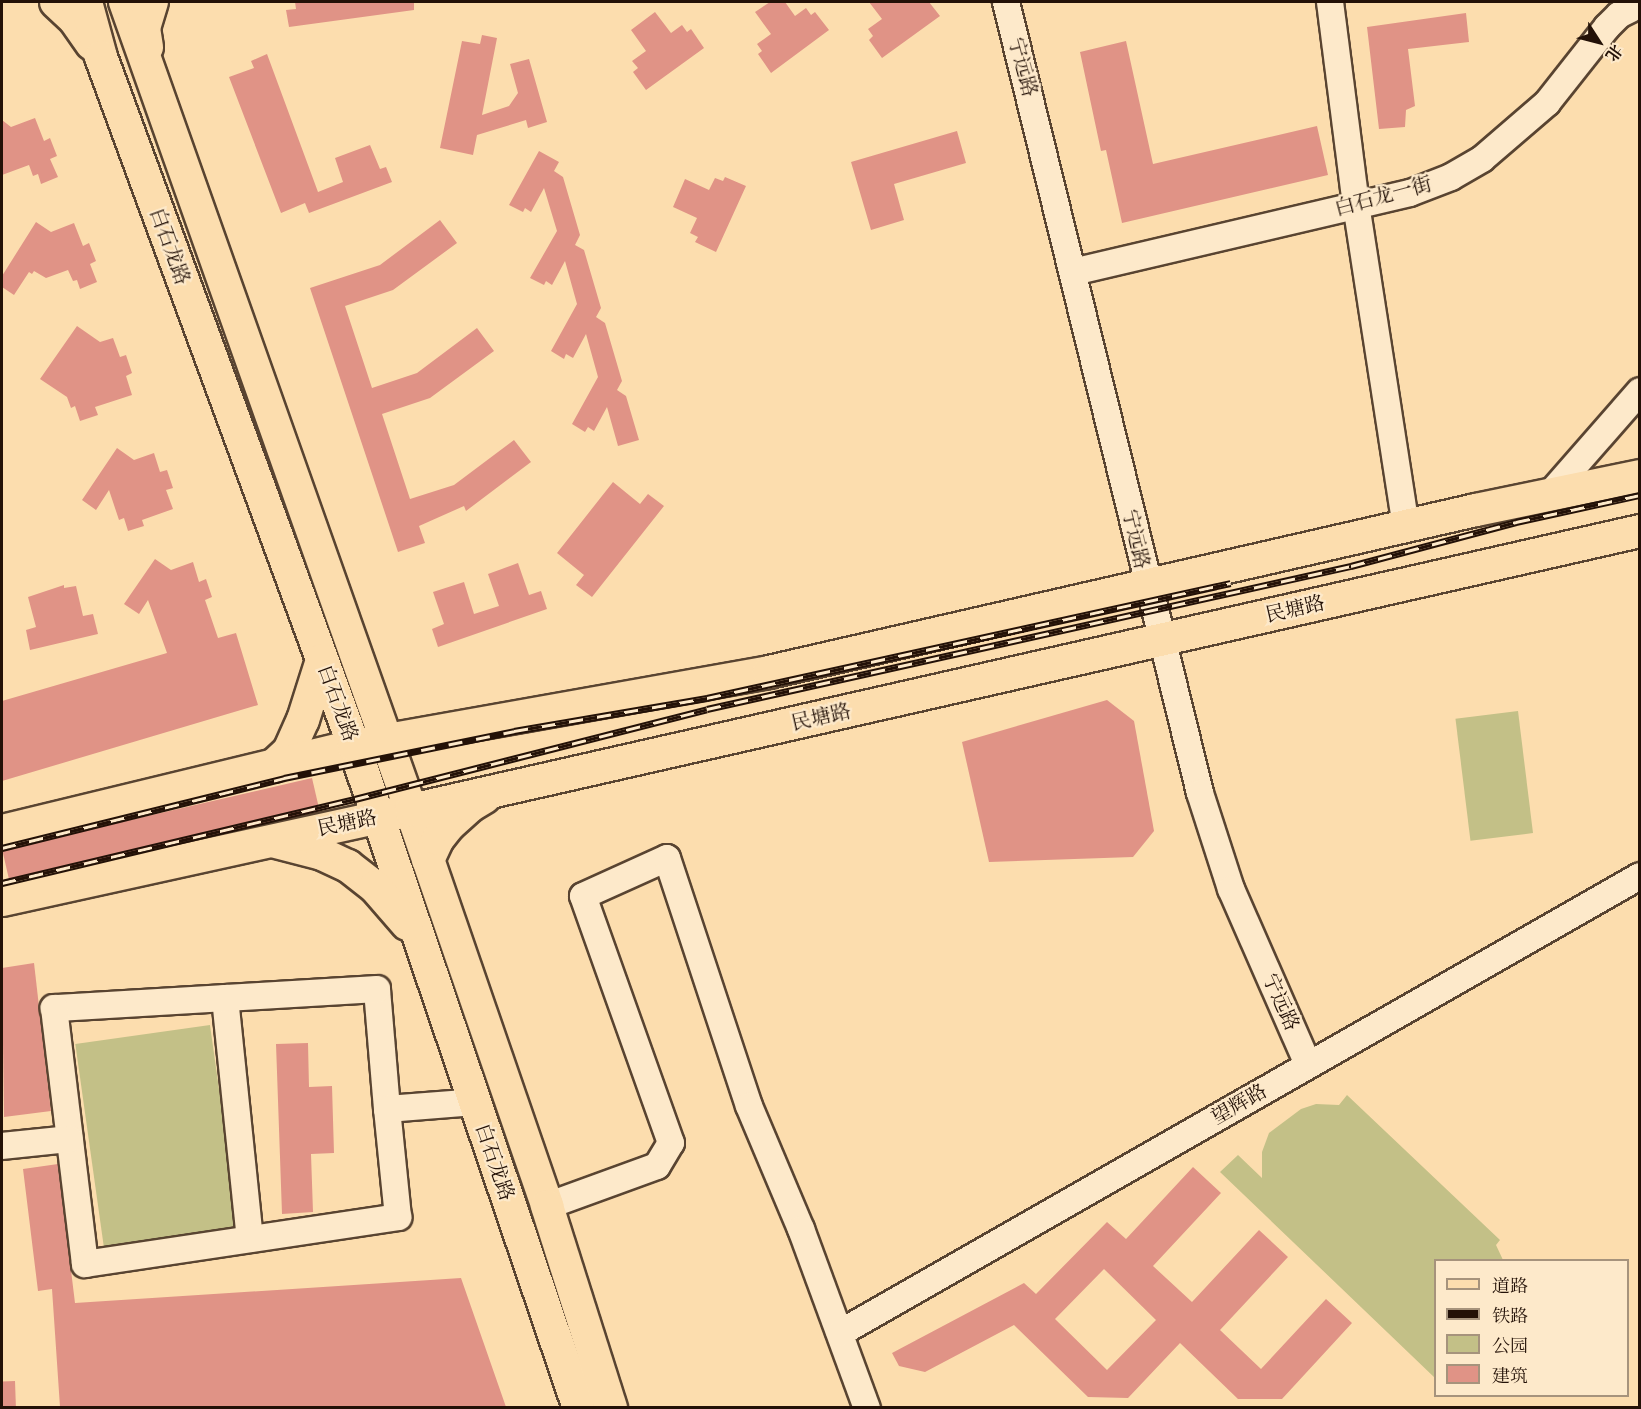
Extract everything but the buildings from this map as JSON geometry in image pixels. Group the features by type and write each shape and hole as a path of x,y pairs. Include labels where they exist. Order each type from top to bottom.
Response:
{"main road":[{"path":"56,2 75,20 101,57"},
{"name":"白石龙路","path":"86,2 101,57 354,746 579,1407"},
{"name":"白石龙路","path":"125,2 387,740 547,1206 611,1407"},
{"path":"149,69 144,28 152,2"},
{"path":"2,831 354,746 769,672 1406,526 1640,476"},
{"name":"民塘路","path":"2,900 496,791 1640,531"},
{"path":"273,766 289,751 322,660"},
{"path":"370,694 378,702 405,717 456,728"},
{"path":"428,860 438,839 449,825 470,806 496,791"},
{"path":"269,840 322,854 348,866 375,887 418,937"}],"street":[{"name":"宁远路","path":"1006,2 1160,640 1215,844 1232,889 1308,1064"},
{"path":"1330,2 1356,204 1406,526"},
{"name":"白石龙一街","path":"1073,272 1431,186 1482,159 1547,103 1607,27 1620,15 1633,12"},
{"path":"1549,495 1640,391"},
{"path":"547,1206 657,1166 671,1143 583,896 667,858 749,1106 801,1229 867,1407"},
{"name":"望辉路","path":"840,1333 1640,876"},
{"path":"377,989 398,1217 85,1264 54,1008 225,998 377,989"},
{"path":"225,998 250,1239"},
{"path":"387,1109 475,1102"},
{"path":"2,1146 70,1139"}],"green space":[{"path":"1518,711 1533,833 1470,841 1455,719"},
{"path":"210,1025 239,1228 104,1247 75,1044"},
{"path":"1347,1095 1500,1240 1496,1245 1503,1259 1434,1259 1434,1377 1220,1172 1238,1155 1262,1178 1262,1152 1269,1133 1301,1109 1316,1104 1339,1105"}],"railway":[{"path":"2,883 355,799 707,709 1351,566 1516,522 1640,495"},
{"path":"2,848 284,778 514,731 707,698 1231,583"}]}
